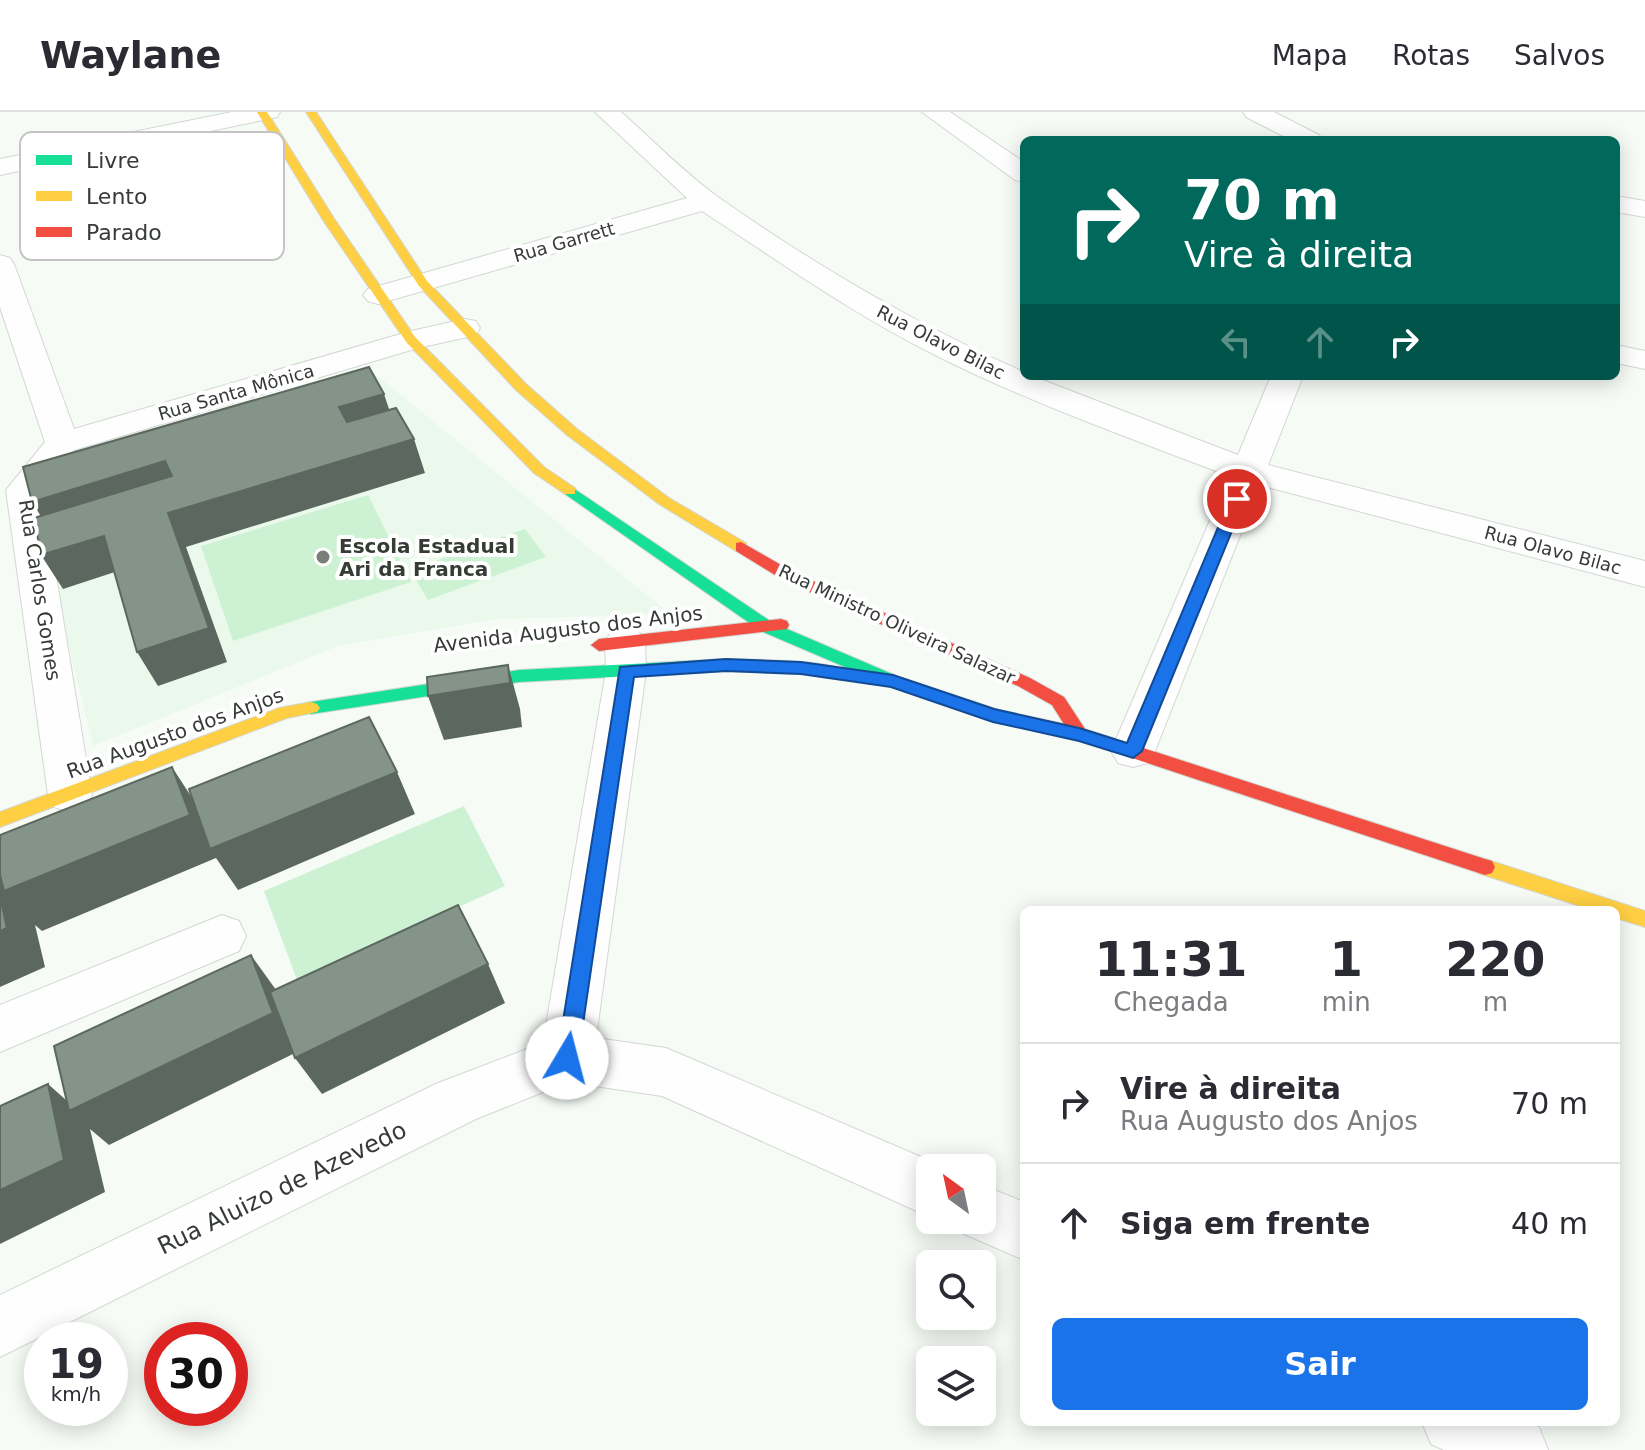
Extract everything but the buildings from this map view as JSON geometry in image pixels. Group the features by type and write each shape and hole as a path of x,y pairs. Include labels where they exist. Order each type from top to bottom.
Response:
{"street":[{"name":"Rua Ministro Oliveira Salazar","path":"264,112 276,132"},
{"path":"168,132 264,112"},
{"name":"Rua Ministro Oliveira Salazar","path":"311,112 423,283 521,387 572,432 664,501 790,577 1024,682 1058,701 1079,734"},
{"name":"Rua Olavo Bilac","path":"607,112 706,201 843,290 950,351 1057,399 1249,471 1645,574"},
{"path":"934,112 1020,171"},
{"path":"1255,112 1302,136"},
{"name":"Rua Ministro Oliveira Salazar","path":"284,144 378,295 411,340 539,470 767,627 893,681 993,715 1079,734 1605,906"},
{"path":"0,167 20,163"},
{"name":"Rua Garrett","path":"378,295 706,201"},
{"path":"1620,205 1645,209"},
{"path":"0,264 7,305 62,443"},
{"name":"Rua Santa Mônica","path":"62,443 411,340 465,328"},
{"path":"1620,355 1645,360"},
{"path":"1133,751 1285,380"},
{"name":"Rua Carlos Gomes","path":"62,443 12,493 70,795"},
{"path":"840,617 869,614"},
{"name":"Avenida Augusto dos Anjos","path":"577,648 625,657 796,623"},
{"path":"625,657 567,1058 666,1072 916,1183"},
{"name":"Rua Augusto dos Anjos","path":"0,820 285,712 625,657 801,668 893,681"},
{"path":"285,712 327,694 391,677"},
{"name":"Rua Ministro Oliveira Salazar","path":"1620,911 1645,919"},
{"path":"0,1029 222,936"},
{"name":"Rua Aluizo de Azevedo","path":"0,1327 457,1101 567,1058"},
{"path":"996,1219 1020,1229"},
{"path":"1462,1426 1516,1450"}],"shaded area":[{"name":"Escola Estadual Ari da Franca","path":"375,374 670,614 495,619 338,646 93,746 33,499 125,446"}],"green space":[{"path":"368,495 411,582 233,641 201,546"},
{"path":"525,529 546,557 428,600 410,570"},
{"path":"464,806 505,886 297,980 264,891"}],"traffic: fast":[{"path":"570,491 767,627 893,681 990,714"},
{"path":"311,708 519,676 726,665 801,668 843,674"}],"traffic: slow":[{"path":"262,112 274,132"},
{"path":"311,112 423,283 521,387 572,432 664,501 741,547"},
{"path":"284,147 411,340 539,470 570,491"},
{"path":"0,820 285,712 311,708"},
{"path":"1485,867 1605,906"},
{"path":"1620,911 1645,919"}],"traffic: jam":[{"path":"741,547 790,577 1024,682 1058,701 1079,734"},
{"path":"599,645 781,625"},
{"path":"990,714 1079,734 1485,867"}],"place":[{"name":"Escola Estadual Ari da Franca","path":"323,557"}],"route":[{"path":"567,1058 626,671 726,665 801,668 893,681 993,715 1079,734 1133,751 1237,499"}]}
